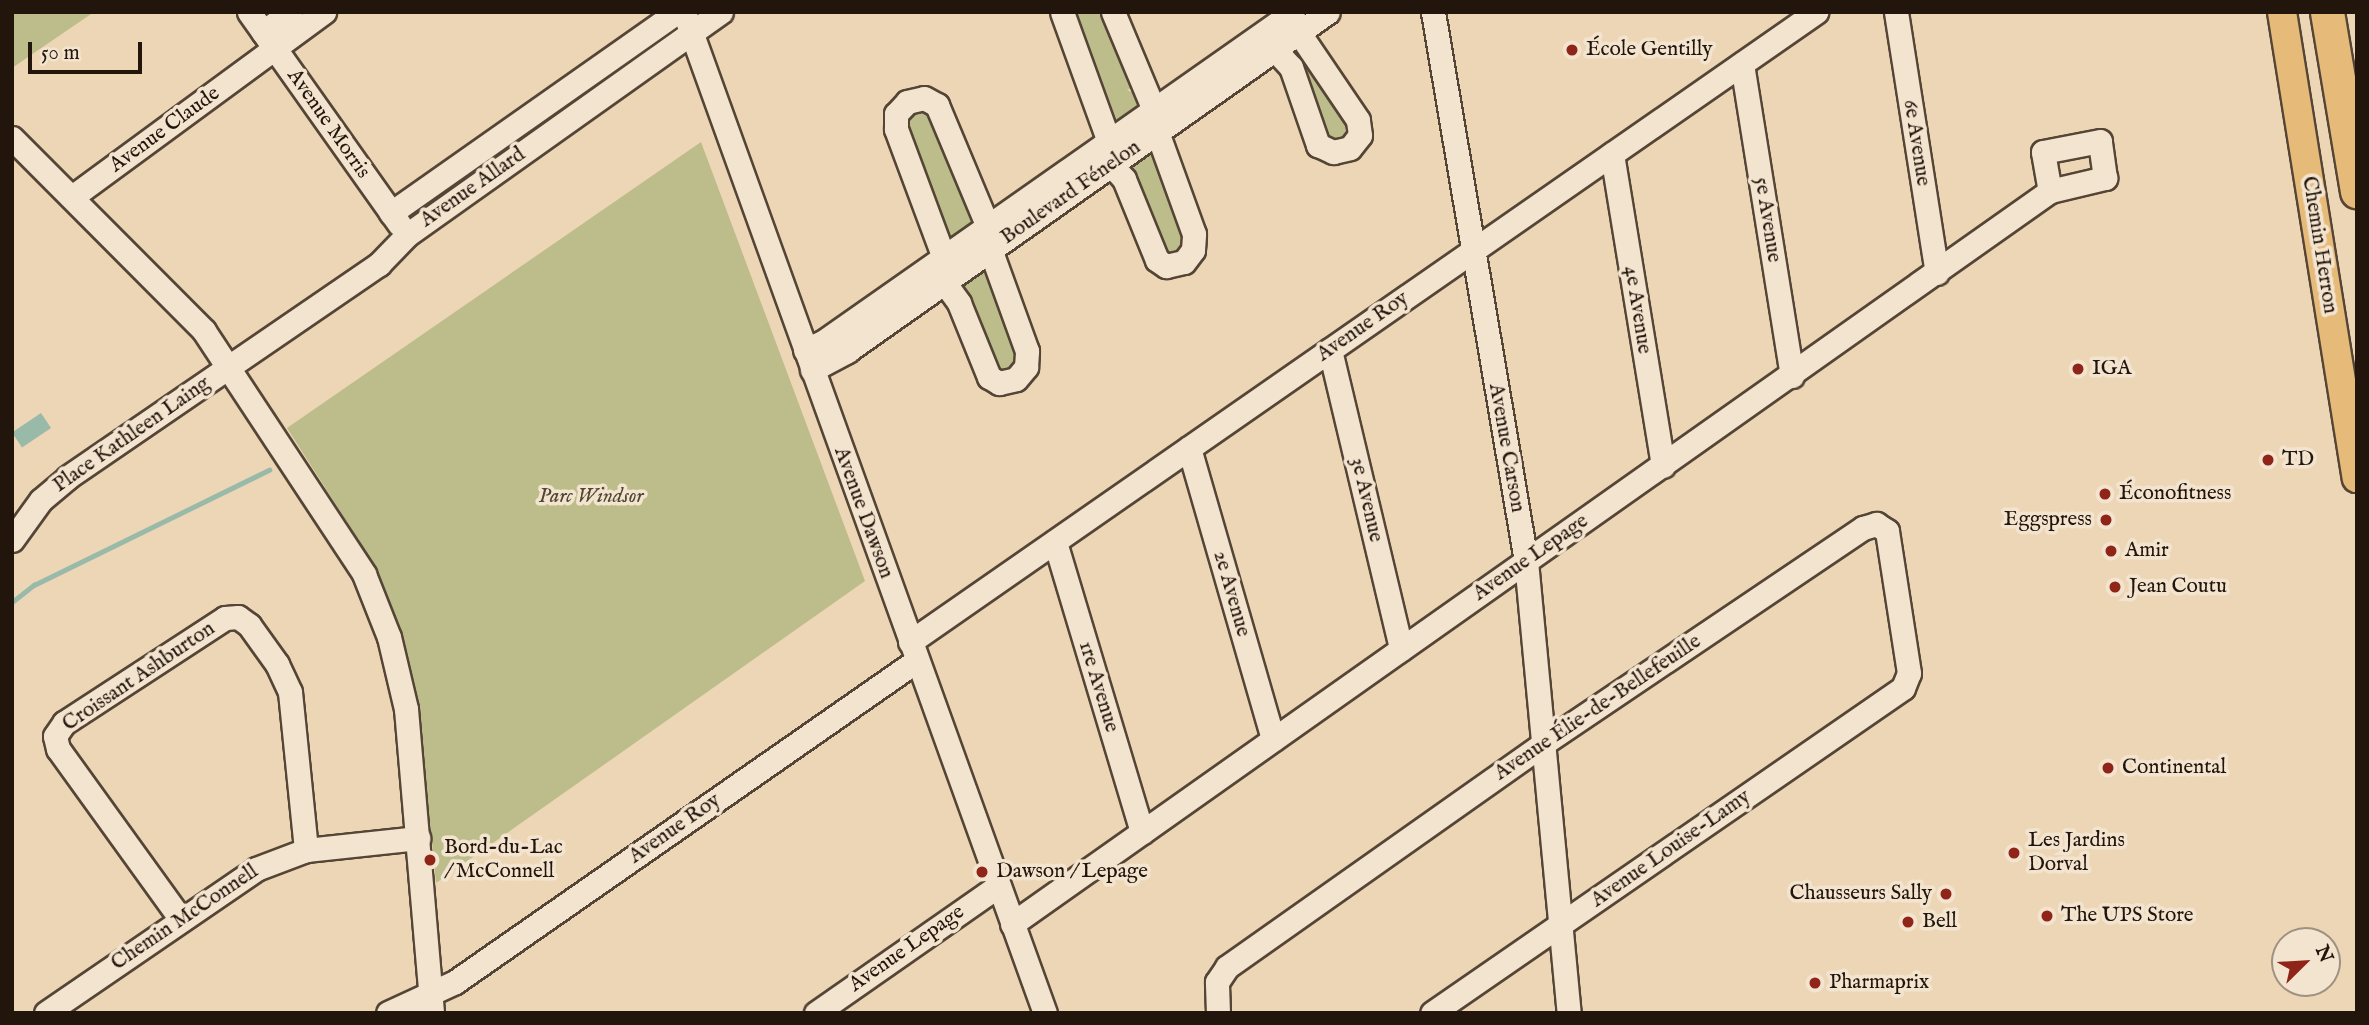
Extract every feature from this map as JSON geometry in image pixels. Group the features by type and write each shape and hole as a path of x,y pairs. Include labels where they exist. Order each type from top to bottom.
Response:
{"highway":[{"path":"2327,12 2357,192"}],"main road":[{"name":"Chemin Herron","path":"2282,12 2357,478"}],"street":[{"name":"Avenue Morris","path":"249,12 407,235"},
{"name":"Avenue Claude","path":"269,41 291,12"},
{"name":"Avenue Claude","path":"72,197 269,41 324,12"},
{"name":"Avenue Allard","path":"391,213 677,12"},
{"name":"Avenue Allard","path":"230,368 379,264 407,235 688,23 721,12"},
{"path":"1062,12 1109,142"},
{"path":"1111,165 1124,179 1157,260 1166,265 1184,262 1193,250 1194,234 1156,121 1113,12"},
{"name":"Boulevard Fénelon","path":"808,360 944,258 989,238 1111,165 1156,121 1289,19 1328,12"},
{"name":"Avenue Carson","path":"1433,12 1471,252 1526,561 1569,1013"},
{"name":"Avenue Roy","path":"388,1013 432,1002 455,982 913,652 1055,542 1816,12"},
{"name":"6e Avenue","path":"1896,12 1937,273"},
{"path":"1275,50 1291,67 1318,145 1333,152 1350,148 1360,135 1357,117 1289,19"},
{"name":"Boulevard Fénelon","path":"808,360 830,362 944,282 989,238 1109,142 1156,121 1275,50 1289,19"},
{"name":"Avenue Dawson","path":"688,23 1045,1013"},
{"name":"5e Avenue","path":"1742,64 1792,376"},
{"path":"944,258 896,129 896,114 906,102 924,98 937,105 989,238 1028,356 1016,379 999,383 989,377 959,303 944,282"},
{"path":"12,138 168,292 230,368 352,554 378,605 406,709 432,1002"},
{"name":"4e Avenue","path":"1612,154 1662,466"},
{"name":"Avenue Lepage","path":"1012,924 1792,376 2050,191"},
{"name":"3e Avenue","path":"1330,350 1401,649"},
{"name":"Place Kathleen Laing","path":"12,540 53,488 230,368"},
{"name":"2e Avenue","path":"1189,449 1273,739"},
{"name":"Avenue Élie-de-Bellefeuille","path":"1218,1013 1217,982 1227,967 1544,743 1863,528 1876,524 1887,531 1907,683"},
{"name":"1re Avenue","path":"1055,542 1142,832"},
{"name":"Croissant Ashburton","path":"180,918 58,749 55,736 64,723 225,618 238,617 249,625 277,664 290,692 306,850"},
{"name":"Avenue Louise-Lamy","path":"1432,1013 1907,683"},
{"name":"Chemin McConnell","path":"46,1013 180,918 256,869 306,850 418,838"},
{"name":"Avenue Lepage","path":"816,1013 998,886"}],"green space":[{"path":"12,12 94,12 12,68"},
{"path":"1071,12 1104,12 1132,88 1127,90 1134,93 1138,107 1113,124"},
{"path":"1302,52 1349,120 1348,137 1334,143 1321,133 1297,55"},
{"path":"925,108 933,119 972,223 949,238 904,126 908,112"},
{"name":"Parc Windsor","path":"701,142 865,581 436,883 419,710 396,619 365,550 287,428"},
{"path":"1151,151 1186,235 1179,254 1163,254 1128,167"},
{"path":"984,268 1020,358 1007,373 996,371 968,304 971,297 966,298 961,284"}],"shaded area":[{"path":"41,413 51,428 22,447 12,433"}],"waterway":[{"path":"12,602 34,585 269,470"}],"place":[{"name":"École Gentilly","path":"1572,50"},
{"name":"IGA","path":"2078,369"},
{"name":"TD","path":"2268,460"},
{"name":"Éconofitness","path":"2105,494"},
{"name":"Eggspress","path":"2106,520"},
{"name":"Amir","path":"2111,551"},
{"name":"Jean Coutu","path":"2115,587"},
{"name":"Continental","path":"2108,768"},
{"name":"Les Jardins Dorval","path":"2014,853"},
{"name":"Bord-du-Lac / McConnell","path":"430,860"},
{"name":"Dawson / Lepage","path":"982,872"},
{"name":"Chausseurs Sally","path":"1946,894"},
{"name":"The UPS Store","path":"2047,916"},
{"name":"Bell","path":"1908,922"},
{"name":"Pharmaprix","path":"1815,983"}]}
